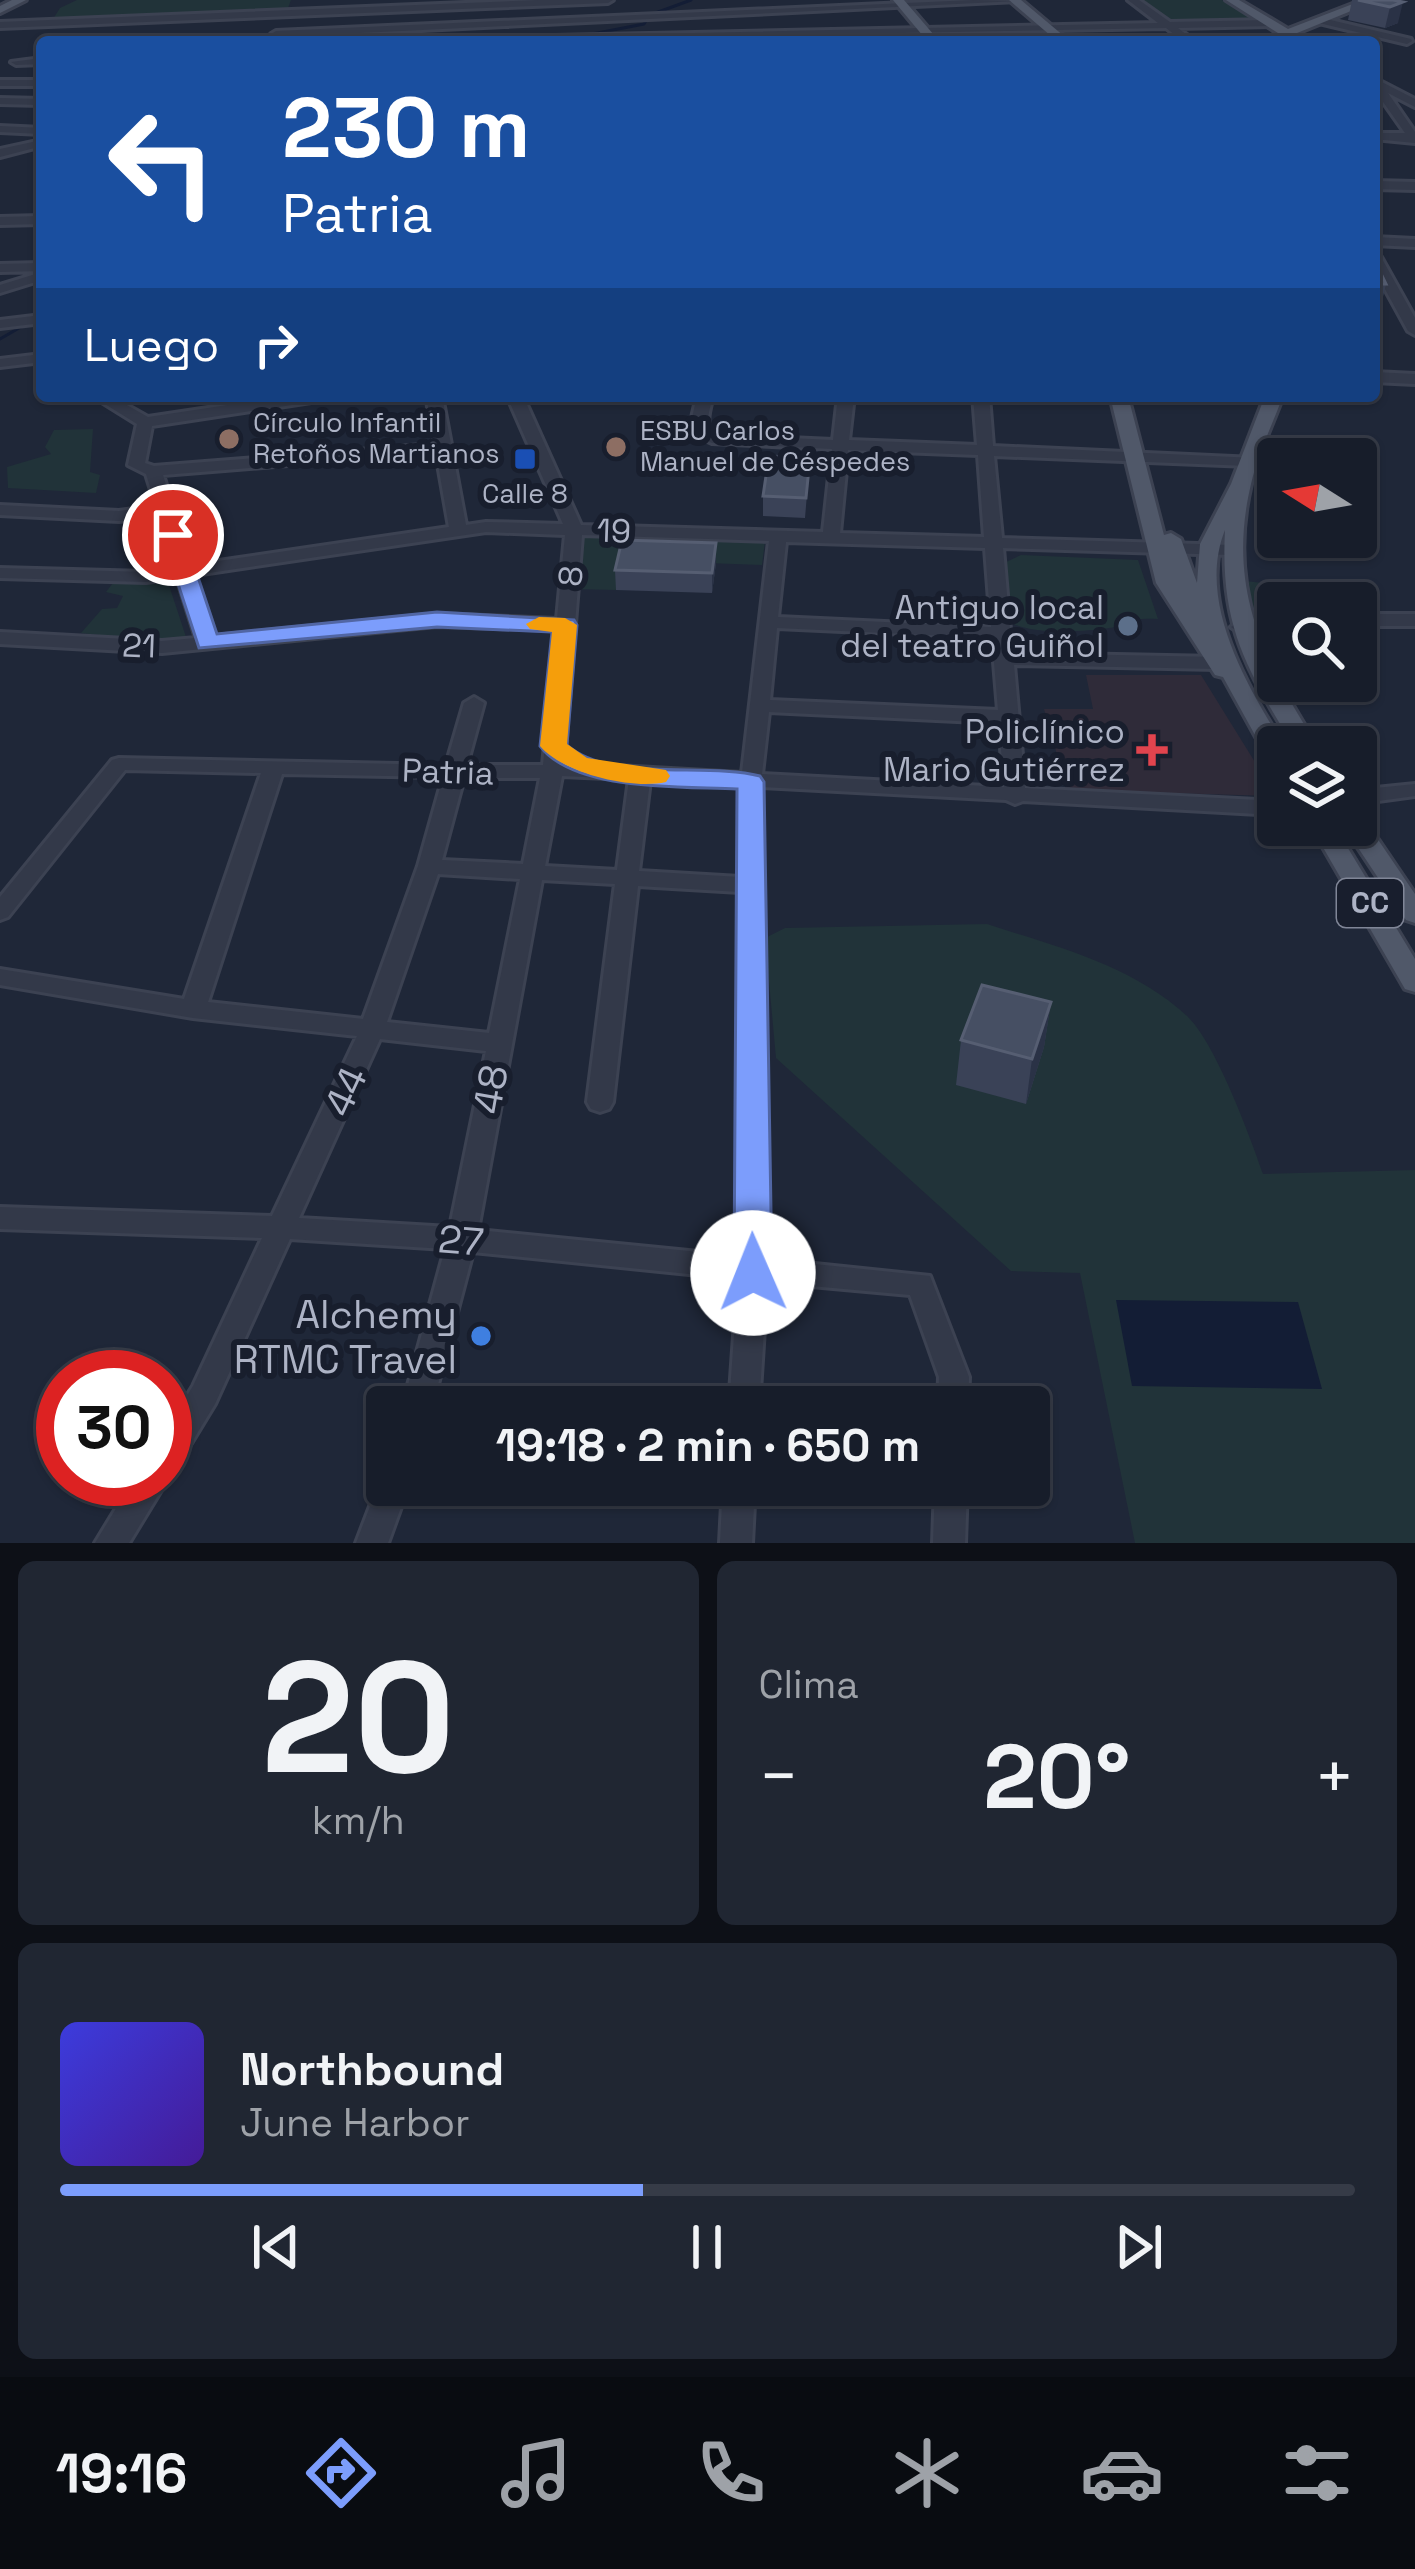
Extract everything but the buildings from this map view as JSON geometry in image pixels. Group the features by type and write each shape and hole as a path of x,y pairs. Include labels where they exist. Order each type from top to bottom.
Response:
{"main road":[{"path":"0,10 21,0"},
{"path":"1231,0 1286,33"},
{"path":"1286,33 1289,26 1354,0"},
{"path":"1279,36 1373,0"},
{"path":"900,3 929,36"},
{"path":"1018,4 1055,36"},
{"path":"1034,36 1037,25"},
{"path":"1121,402 1166,549 1183,578 1229,628 1293,726"},
{"path":"1134,402 1138,455"},
{"path":"1243,700 1220,550 1272,402"},
{"path":"1166,549 1166,583 1260,726"},
{"name":"CC","path":"1334,846 1415,982"},
{"name":"CC","path":"1369,846 1415,914"}],"street":[{"path":"0,25 330,11 367,5 608,0"},
{"path":"728,0 752,36"},
{"path":"1133,0 1183,36"},
{"path":"554,1 568,36"},
{"path":"466,3 473,36"},
{"path":"851,4 878,36"},
{"path":"367,5 368,36 472,25 851,4 1018,4"},
{"path":"312,36 330,11"},
{"path":"1322,21 1411,41"},
{"path":"783,36 1037,25 1271,23"},
{"path":"1286,33 1292,36"},
{"path":"276,34 299,36"},
{"path":"1380,43 1411,41"},
{"path":"16,62 36,61"},
{"path":"0,83 36,82"},
{"path":"1384,93 1415,94"},
{"path":"1384,93 1415,104"},
{"path":"1384,93 1414,138"},
{"path":"0,101 36,102"},
{"path":"0,129 36,131"},
{"path":"1380,136 1414,138"},
{"path":"0,153 36,144"},
{"path":"1380,184 1415,185"},
{"path":"0,221 36,220"},
{"path":"1380,241 1415,242"},
{"path":"1380,265 1409,306 1415,331"},
{"path":"0,268 36,271"},
{"path":"0,289 36,274"},
{"path":"0,324 34,320"},
{"path":"0,363 36,359"},
{"path":"1380,377 1415,379"},
{"path":"110,402 145,422 278,402"},
{"path":"435,402 458,528"},
{"name":"8","path":"518,402 574,529 553,758"},
{"path":"704,402 699,422 705,434 718,440 1249,461"},
{"path":"831,538 846,402"},
{"path":"982,402 1016,796"},
{"path":"145,422 136,465 152,471 443,448"},
{"path":"152,471 207,643"},
{"path":"0,510 119,516 165,510"},
{"name":"19","path":"0,573 146,577 458,528 1220,550"},
{"path":"745,1386 753,1273 751,782 778,536"},
{"name":"21","path":"0,638 162,647 437,620 565,625"},
{"path":"1377,620 1415,620"},
{"path":"769,622 1001,633"},
{"path":"1229,628 1257,626"},
{"path":"1004,659 1218,663"},
{"name":"44","path":"192,1414 371,1032 429,866 474,703"},
{"path":"759,706 1009,717"},
{"name":"Patria","path":"0,912 119,764 533,773 553,758 611,773 1257,807"},
{"name":"48","path":"423,1386 462,1239 553,758"},
{"path":"194,1009 274,766"},
{"path":"600,1102 640,775"},
{"path":"1390,790 1415,809"},
{"path":"1377,793 1415,790"},
{"path":"429,866 748,885"},
{"path":"2,981 371,1032 498,1043"},
{"name":"27","path":"0,1217 282,1226 462,1239 753,1273 920,1284 954,1386"},
{"path":"112,1543 135,1506"},
{"path":"372,1543 385,1506"},
{"path":"736,1543 739,1506"},
{"path":"949,1543 950,1506"}],"shaded area":[{"path":"77,0 291,0 288,8 53,19 60,8"},
{"path":"1139,0 1222,0 1257,21 1170,22"},
{"path":"93,429 90,472 100,475 96,493 8,488 7,467 51,454 45,447 54,430"},
{"path":"582,534 765,541 762,565 623,560 616,590 574,589"},
{"path":"1021,555 1138,560 1158,619 1079,631 1041,630 1008,621 1004,563"},
{"path":"116,579 167,579 186,637 143,640 81,633 102,609 117,608 123,596 106,592"},
{"path":"1245,581 1257,582 1257,620 1252,620"},
{"name":"Policlínico Mario Gutiérrez","path":"1086,675 1201,675 1257,765 1257,795 1067,790 1044,709 1093,709"},
{"path":"987,924 1118,971 1187,1016 1220,1067 1263,1174 1415,1170 1415,1543 1135,1543 1080,1273 1011,1271 776,1058 765,938 785,928"}],"water":[{"path":"1116,1300 1298,1302 1322,1389 1132,1386"}],"waterway":[{"path":"582,36 644,24 650,15 691,0"},
{"path":"0,339 26,324"}],"slow traffic":[{"path":"539,624 565,625 554,746 580,765 656,776"}],"place":[{"name":"Círculo Infantil Retoños Martianos","path":"229,439"},
{"name":"ESBU Carlos Manuel de Céspedes","path":"616,447"},
{"name":"Calle 8","path":"525,459"},
{"name":"Antiguo local del teatro Guiñol","path":"1128,626"},
{"name":"Policlínico Mario Gutiérrez","path":"1152,750"},
{"name":"Alchemy RTMC Travel","path":"481,1336"}],"route":[{"path":"173,535 207,643 437,620 565,625 554,746 563,756 611,773 751,782 753,1273"}]}
